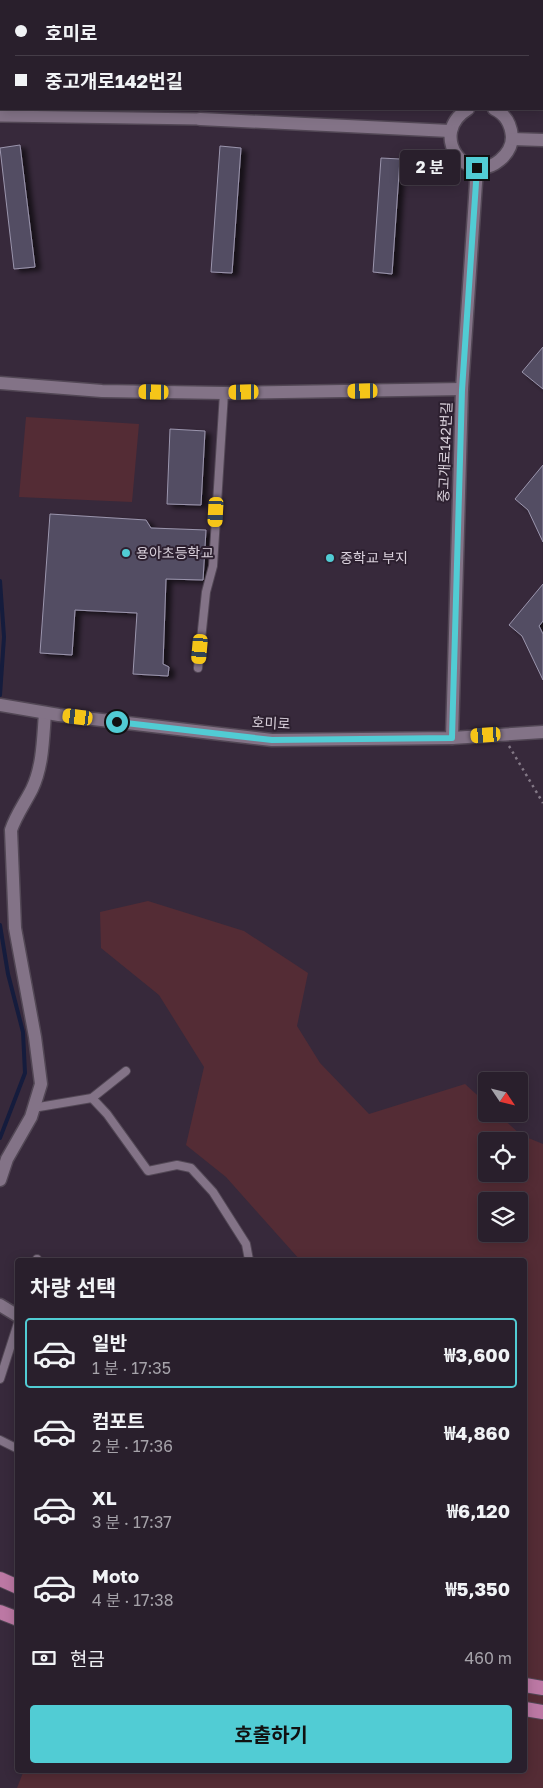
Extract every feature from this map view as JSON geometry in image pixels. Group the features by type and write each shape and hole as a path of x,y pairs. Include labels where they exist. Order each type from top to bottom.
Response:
{"highway":[{"path":"0,1579 15,1586"},
{"path":"0,1612 15,1619"},
{"path":"527,1685 543,1688"},
{"path":"527,1709 543,1712"}],"street":[{"path":"467,110 454,121 450,131 450,141 453,151 467,165 477,168 492,165 504,157 512,139 507,119 495,110"},
{"path":"0,116 200,119 450,131"},
{"path":"512,139 543,140"},
{"name":"중고개로142번길","path":"452,738 462,390 477,168"},
{"path":"0,383 102,391 224,393 462,390"},
{"name":"호미로","path":"0,705 45,713 272,740 452,738 543,732"},
{"path":"0,1180 7,1159 33,1108 41,1084 16,928 11,830 16,815 32,788 42,754 45,713"},
{"path":"0,1305 15,1314"}],"lane":[{"path":"198,668 206,592 213,566 224,393"},
{"path":"33,1108 92,1098 126,1071"},
{"path":"92,1098 107,1114 148,1170 177,1164 192,1168 213,1192 246,1244 249,1258"},
{"path":"0,1379 15,1338"},
{"path":"0,1440 15,1448"}],"path":[{"path":"502,734 543,803"}],"shaded area":[{"path":"26,417 139,424 132,502 19,497"},
{"path":"148,901 244,931 308,973 297,1026 320,1063 369,1114 465,1084 478,1096 478,1122 507,1122 518,1132 478,1132 478,1182 528,1182 528,1138 543,1144 543,1788 17,1788 23,1773 527,1773 527,1258 298,1258 226,1177 186,1145 204,1067 159,995 101,948 100,912"}],"building":[{"path":"20,145 35,267 14,269 0,148"},
{"path":"220,146 241,148 232,273 211,272"},
{"path":"381,158 400,159 392,274 373,272"},
{"path":"543,347 543,389 522,372"},
{"path":"170,429 205,431 201,505 167,504"},
{"path":"543,465 543,542 528,510 515,499"},
{"path":"50,514 146,520 151,528 206,530 203,580 166,579 163,664 169,667 168,676 133,674 137,613 75,610 72,655 40,653"},
{"path":"543,584 543,621 539,626 543,634 543,680 522,636 509,625"}],"waterway":[{"path":"0,581 4,637 0,695"},
{"path":"0,925 8,974 23,1032 25,1073 0,1138"}],"place":[{"name":"용아초등학교","path":"126,553"},
{"name":"중학교 부지","path":"330,558"}],"route":[{"path":"117,722 272,740 452,738 462,390 477,168"}]}
